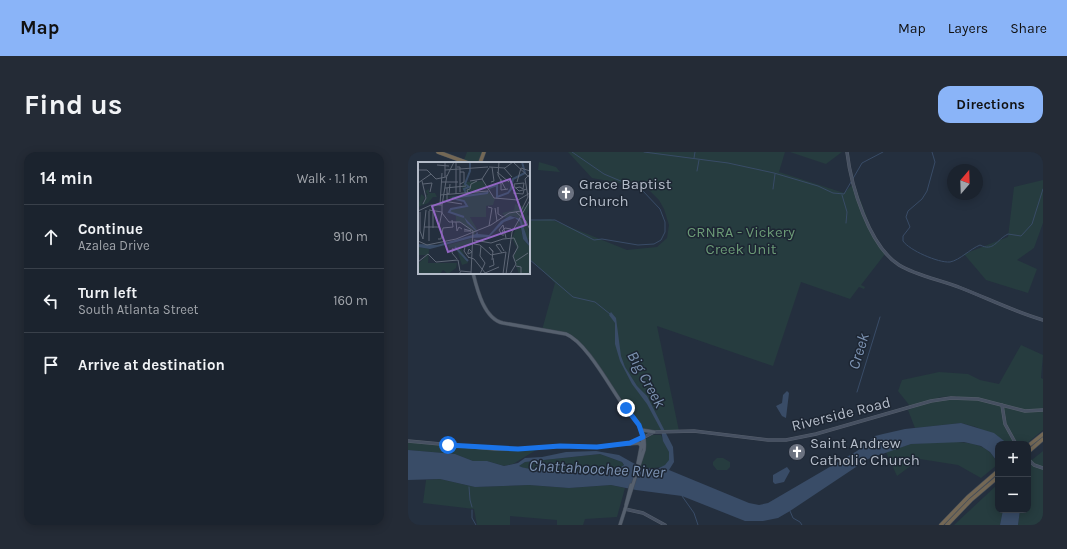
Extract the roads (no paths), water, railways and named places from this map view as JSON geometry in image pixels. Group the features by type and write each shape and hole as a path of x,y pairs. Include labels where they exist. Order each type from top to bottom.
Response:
{"highway":[{"path":"438,152 465,162"},
{"path":"444,152 469,162"},
{"path":"480,162 484,152"},
{"path":"1031,446 1043,434"},
{"path":"1031,447 1043,439"},
{"path":"941,525 968,497 995,477"},
{"path":"947,525 995,477"}],"main road":[{"path":"473,274 478,291 489,314 495,320 503,323 566,334 575,339 608,380 640,427 645,432 654,432"},
{"path":"620,525 644,444 640,427"},
{"path":"642,453 643,437"},
{"path":"628,444 639,443 642,447"}],"street":[{"path":"847,152 853,186 873,236 881,249 893,260 906,268 960,287 1043,320"},
{"name":"Riverside Road","path":"408,441 518,449 560,446 597,447 628,444 654,432 699,431 761,439 786,440 816,434 940,399 970,398 1025,411 1043,410"},
{"path":"995,403 1003,413"},
{"path":"1002,405 1004,420 1009,434 1014,441"},
{"path":"1004,420 1005,410 1009,407"},
{"path":"1031,462 1043,469"},
{"path":"626,507 643,513 665,525"}],"water":[{"path":"611,312 616,318 621,356 625,367 637,386 647,396 673,447 674,462 669,470 749,503 759,505 768,503 857,451 875,436 883,434 905,429 961,423 994,433 1004,441 995,441 995,459 990,452 981,446 964,442 911,444 868,459 790,511 778,518 763,521 745,521 682,496 611,485 569,488 529,485 475,487 440,479 408,480 408,450 455,454 473,461 487,461 504,466 518,463 525,458 542,457 566,452 596,451 619,455 642,468 657,469 665,465 669,460 669,452 663,441 661,430 647,404 632,384 620,361 615,344 615,323 609,315","holes":["600,454 622,462 624,465 605,470 572,472 538,470 519,466 525,462"]},
{"path":"787,391 789,393 786,418 782,416 776,406 782,403 783,395"},
{"path":"787,467 790,471 784,482 775,484 773,482 773,475"},
{"path":"1002,513 1020,513 1018,525 1000,525"}],"waterway":[{"name":"Big Creek","path":"530,220 555,220 594,240 602,239 638,245 654,244 661,240 665,232 665,222 660,209 642,190 604,174 572,152"},
{"name":"Big Creek","path":"644,152 728,163 774,173 818,186 833,193 844,194 862,163 883,152"},
{"name":"Big Creek","path":"694,158 695,152"},
{"name":"Big Creek","path":"932,152 935,162 927,191 922,199 908,211 906,217 910,227 903,236 903,241 906,245 931,258 950,262 958,259 980,245 985,247 992,246 1008,234 1021,236 1032,224 1043,189"},
{"path":"697,171 699,160"},
{"path":"773,189 775,174"},
{"path":"842,195 847,212 846,223"},
{"name":"Big Creek","path":"530,260 573,297 595,302 610,314"},
{"name":"Creek","path":"857,392 880,317"},
{"path":"469,487 472,507"},
{"path":"682,496 694,513 698,525"},
{"path":"472,510 472,518 476,525"},
{"path":"790,511 793,518 802,525"}],"place":[{"name":"Grace Baptist Church","path":"566,193"},
{"name":"Saint Andrew Catholic Church","path":"797,452"}],"park label":[{"name":"CRNRA - Vickery Creek Unit","path":"741,240"}],"water label":[{"name":"Chattahoochee River","path":"597,468"}]}
